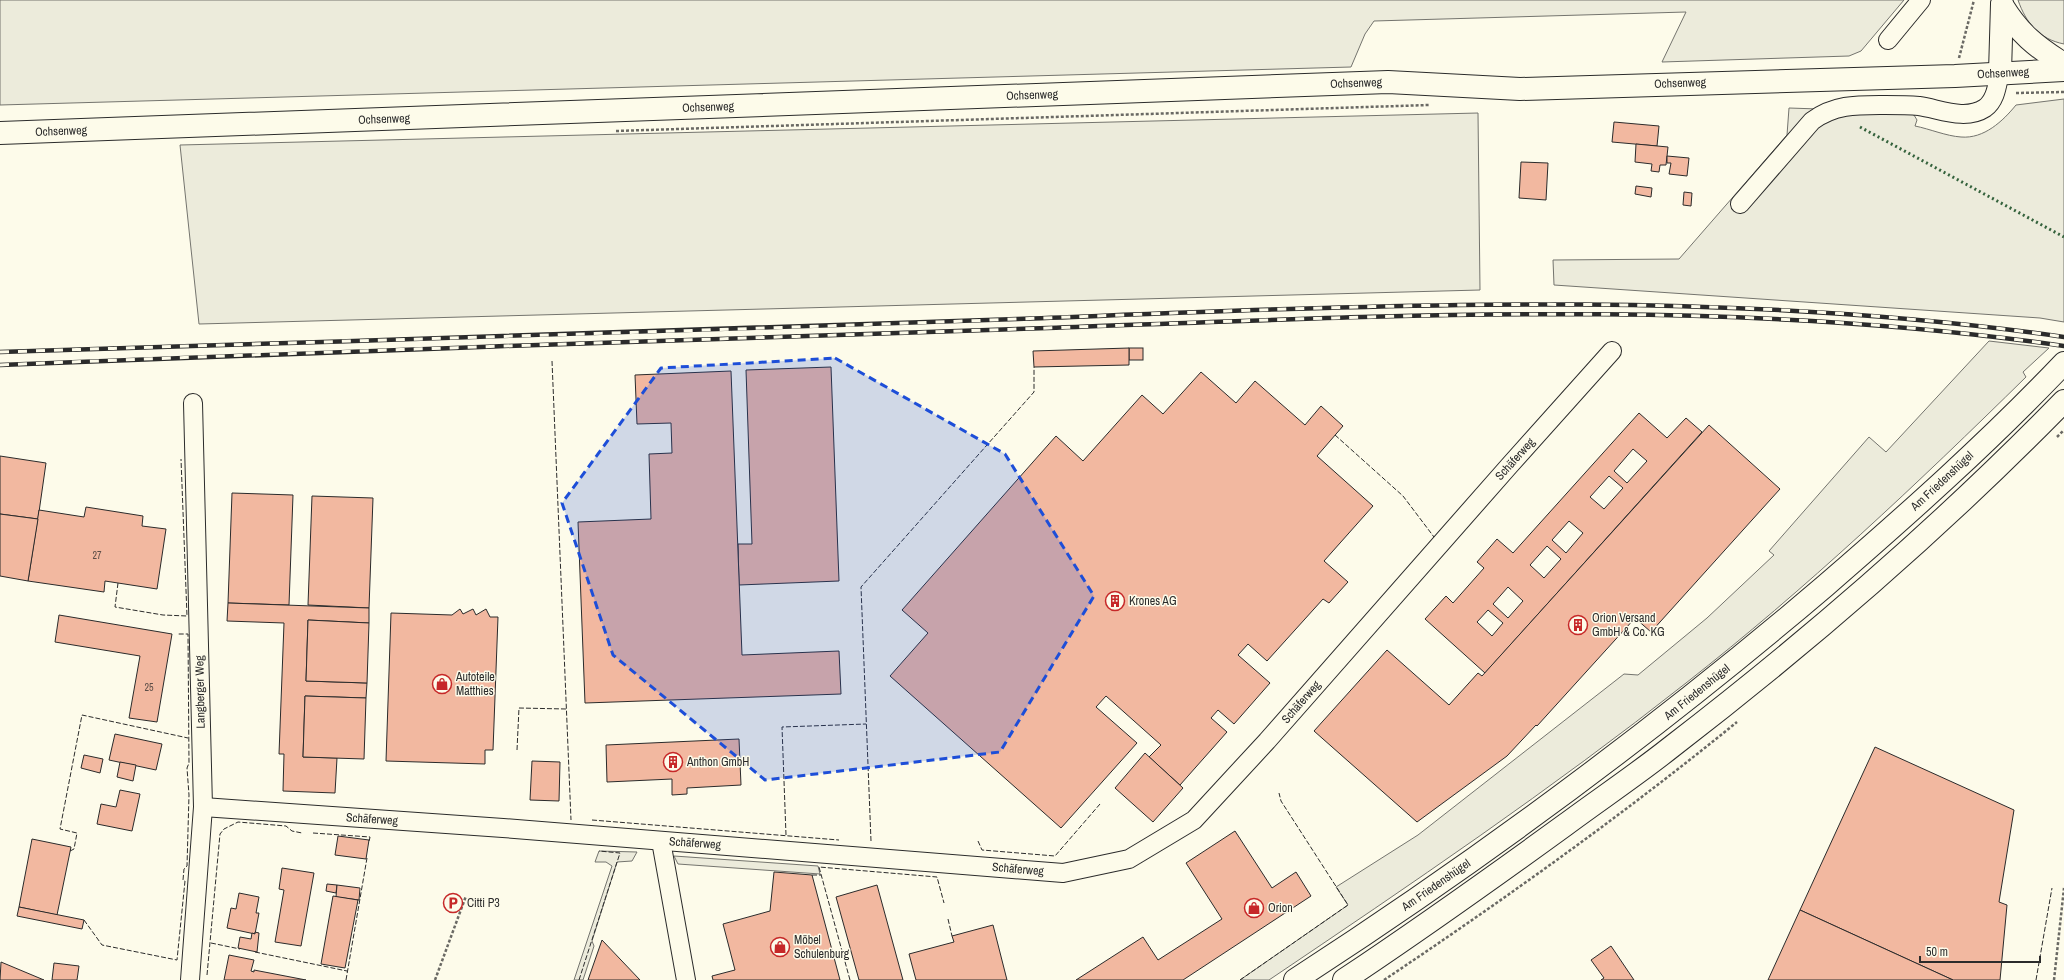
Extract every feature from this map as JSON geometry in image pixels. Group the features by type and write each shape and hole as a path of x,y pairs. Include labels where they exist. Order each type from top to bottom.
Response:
{"main road":[{"path":"2002,3 2014,24 2028,39 2064,64"},
{"path":"2000,72 2002,3"},
{"name":"Ochsenweg","path":"0,133 1388,82 1520,89 1955,76 2000,72 2064,70"},
{"name":"Am Friedenshügel","path":"1295,980 1372,930 1478,856 1645,733 1754,646 1863,553 1964,462 2064,363"},
{"path":"1344,980 1490,880 1670,748 1773,666 1927,534 2007,459 2064,401"}],"street":[{"path":"1888,40 1921,0"},
{"path":"1740,204 1812,121 1822,113 1851,104 1917,106 1958,114 1974,113 1986,107 1992,99 2000,72"},
{"name":"Schäferweg","path":"203,807 1063,873 1129,859 1194,820 1267,741 1612,351"},
{"name":"Langberger Weg","path":"190,980 203,807 193,403"},
{"path":"661,841 686,980"}],"path":[{"path":"1955,76 1974,0"},
{"path":"609,131 1434,105"},
{"path":"2054,980 2064,888"},
{"path":"435,980 466,896"}],"highlighted area":[{"path":"835,358 1005,454 1094,596 1000,752 765,780 613,655 562,503 661,368"}],"shaded area":[{"path":"0,0 1904,0 1861,51 1849,56 1662,62 1686,12 1374,21 1365,34 1351,67 0,105"},
{"path":"2018,0 2064,0 2064,44 2047,38 2035,29 2029,23"},
{"path":"2064,99 2064,322 2040,318 1554,285 1553,260 1679,259 1787,135 1789,108 1908,112 1914,115 1917,120 1915,126 1950,135 1969,137 1992,128 1999,123 2016,105"},
{"path":"1478,113 1480,290 199,324 180,145"},
{"path":"1989,341 2049,348 2023,372 2026,377 1944,457 1860,535 1774,611 1686,683 1584,761 1428,872 1269,980 1240,980 1348,905 1336,887 1418,835 1624,674 1638,675 1707,618 1774,555 1769,551 1869,437 1886,452"},
{"path":"599,851 637,852 632,861 617,862 592,941 594,946 583,980 574,980 612,866 606,862 595,862"},
{"path":"674,856 818,866 820,874 678,864"}],"building":[{"path":"1614,122 1659,126 1657,146 1612,142"},
{"path":"1636,144 1668,147 1666,165 1660,165 1659,172 1651,171 1652,164 1635,162"},
{"path":"1667,156 1689,158 1687,176 1669,174 1671,163 1667,163"},
{"path":"1521,162 1548,163 1546,200 1519,198"},
{"path":"1636,186 1652,188 1651,197 1635,194"},
{"path":"1684,192 1692,193 1691,206 1683,205"},
{"path":"1129,348 1143,348 1143,360 1129,360"},
{"path":"1129,348 1129,365 1034,367 1033,351"},
{"path":"831,367 839,581 739,585 738,544 752,544 746,370"},
{"path":"731,371 742,655 839,651 841,694 585,703 578,522 651,519 649,454 672,453 671,423 637,424 635,375"},
{"name":"Krones AG","path":"1201,372 1236,403 1255,381 1305,425 1321,406 1343,426 1317,456 1373,506 1324,561 1348,582 1329,603 1323,599 1267,661 1248,644 1238,655 1270,683 1234,724 1218,710 1211,718 1227,732 1180,785 1149,757 1161,745 1106,696 1096,707 1137,743 1061,828 890,676 928,633 902,610 1056,436 1083,461 1142,395 1163,414"},
{"path":"1639,413 1667,438 1686,418 1702,432 1485,673 1425,619 1446,596 1453,603 1484,568 1477,562 1497,539 1513,553","holes":["1633,449 1647,461 1627,483 1614,471","1609,476 1623,488 1604,509 1590,497","1569,521 1583,533 1566,553 1552,540","1547,546 1561,559 1544,578 1530,565","1508,587 1523,601 1508,618 1493,604","1488,610 1503,623 1492,636 1477,622"]},
{"name":"Orion Versand GmbH & Co. KG","path":"1709,425 1780,489 1651,632 1635,618 1537,726 1536,725 1507,756 1417,822 1314,731 1387,650 1449,705 1478,673 1482,676"},
{"path":"0,456 46,463 38,519 0,514"},
{"path":"232,493 293,495 289,605 228,603"},
{"path":"312,496 373,498 369,608 308,605"},
{"path":"86,507 143,516 142,526 166,529 157,589 105,581 104,592 28,581 39,510 84,517"},
{"path":"0,514 38,519 28,581 0,576"},
{"path":"228,603 369,608 369,623 308,620 306,681 367,683 366,698 305,696 303,757 337,758 335,793 283,791 284,754 279,754 284,623 227,621"},
{"name":"Autoteile Matthies","path":"460,609 463,614 473,609 476,615 486,609 490,617 498,617 493,750 485,750 485,764 386,761 391,613 452,615"},
{"path":"59,615 172,634 157,722 129,718 140,656 55,642"},
{"path":"308,620 369,623 367,683 306,681"},
{"path":"305,696 366,698 364,759 303,757"},
{"path":"115,734 162,744 156,770 109,760"},
{"name":"Anthon GmbH","path":"739,739 741,785 687,788 687,794 672,795 672,779 607,782 606,745"},
{"path":"1875,747 2014,810 1999,902 2007,905 2000,980 1953,980 1800,910"},
{"path":"1145,753 1183,788 1153,822 1115,788"},
{"path":"84,755 103,759 100,773 81,768"},
{"path":"532,761 560,762 559,801 530,800"},
{"path":"120,762 136,765 133,781 117,777"},
{"path":"120,790 140,794 132,831 97,824 101,804 116,807"},
{"name":"Orion","path":"1235,831 1272,888 1296,872 1311,896 1183,980 1076,980 1143,937 1158,960 1222,919 1186,863"},
{"path":"338,836 369,840 366,859 335,855"},
{"path":"32,839 71,847 57,915 19,907"},
{"path":"282,868 314,873 301,946 275,942 284,890 279,889"},
{"name":"Möbel Schulenburg","path":"774,872 812,875 840,980 713,980 712,976 735,970 723,924 770,911"},
{"path":"327,884 337,885 336,893 326,891"},
{"path":"337,885 360,888 359,900 336,897"},
{"path":"877,885 903,980 859,980 836,897"},
{"path":"239,893 259,897 256,913 259,913 255,934 227,928 231,908 236,909"},
{"path":"333,896 358,900 345,968 321,964"},
{"path":"19,907 84,920 82,929 17,916"},
{"path":"1800,910 1953,980 1768,980"},
{"path":"993,925 1007,980 916,980 909,954 954,942 952,936"},
{"path":"255,932 259,933 257,952 238,948 240,937 251,939 252,933 255,934"},
{"path":"602,940 640,980 588,980"},
{"path":"1611,946 1634,980 1601,980 1604,978 1591,960"},
{"path":"229,955 254,960 251,971 254,972 254,970 306,980 224,980"},
{"path":"1,962 44,980 0,980"},
{"path":"54,963 79,966 77,980 52,980"}],"railway":[{"path":"0,352 763,328 1279,309 1541,304 1672,306 1803,311 1934,321 2064,337"},
{"path":"0,365 1302,319 1557,314 1684,316 1811,321 1938,331 2064,346"}],"hedge":[{"path":"1860,127 2064,237"}],"fence":[{"path":"552,361 571,820"},
{"path":"871,841 861,587 1034,392 1034,367"},
{"path":"1335,435 1403,496 1434,537"},
{"path":"118,583 115,607 163,615 187,616 181,459"},
{"path":"84,920 102,945 177,960 185,881 183,880 184,869 187,866 189,795 187,768 189,763 188,634 178,634"},
{"path":"517,750 519,708 566,709"},
{"path":"70,851 74,849 77,833 60,829 82,715 188,738"},
{"path":"786,835 782,727 866,724"},
{"path":"1240,980 1348,905 1281,801 1279,793"},
{"path":"978,841 982,850 1055,856 1100,804"},
{"path":"592,820 839,840"},
{"path":"207,975 220,834 224,829 238,822 286,826 292,831 302,833"},
{"path":"313,833 370,837 369,842"},
{"path":"579,980 620,853 599,851"},
{"path":"346,980 367,858"},
{"path":"850,980 819,867 937,877 944,903"},
{"path":"812,875 821,875"},
{"path":"2036,980 2052,888"},
{"path":"948,919 952,936"},
{"path":"211,943 240,949"},
{"path":"255,952 347,971"}],"place":[{"name":"Krones AG","path":"1115,601"},
{"name":"Orion Versand GmbH & Co. KG","path":"1578,625"},
{"name":"Autoteile Matthies","path":"442,684"},
{"name":"Anthon GmbH","path":"673,762"},
{"name":"Citti P3","path":"453,903"},
{"name":"Orion","path":"1254,908"},
{"name":"Möbel Schulenburg","path":"780,947"}]}
